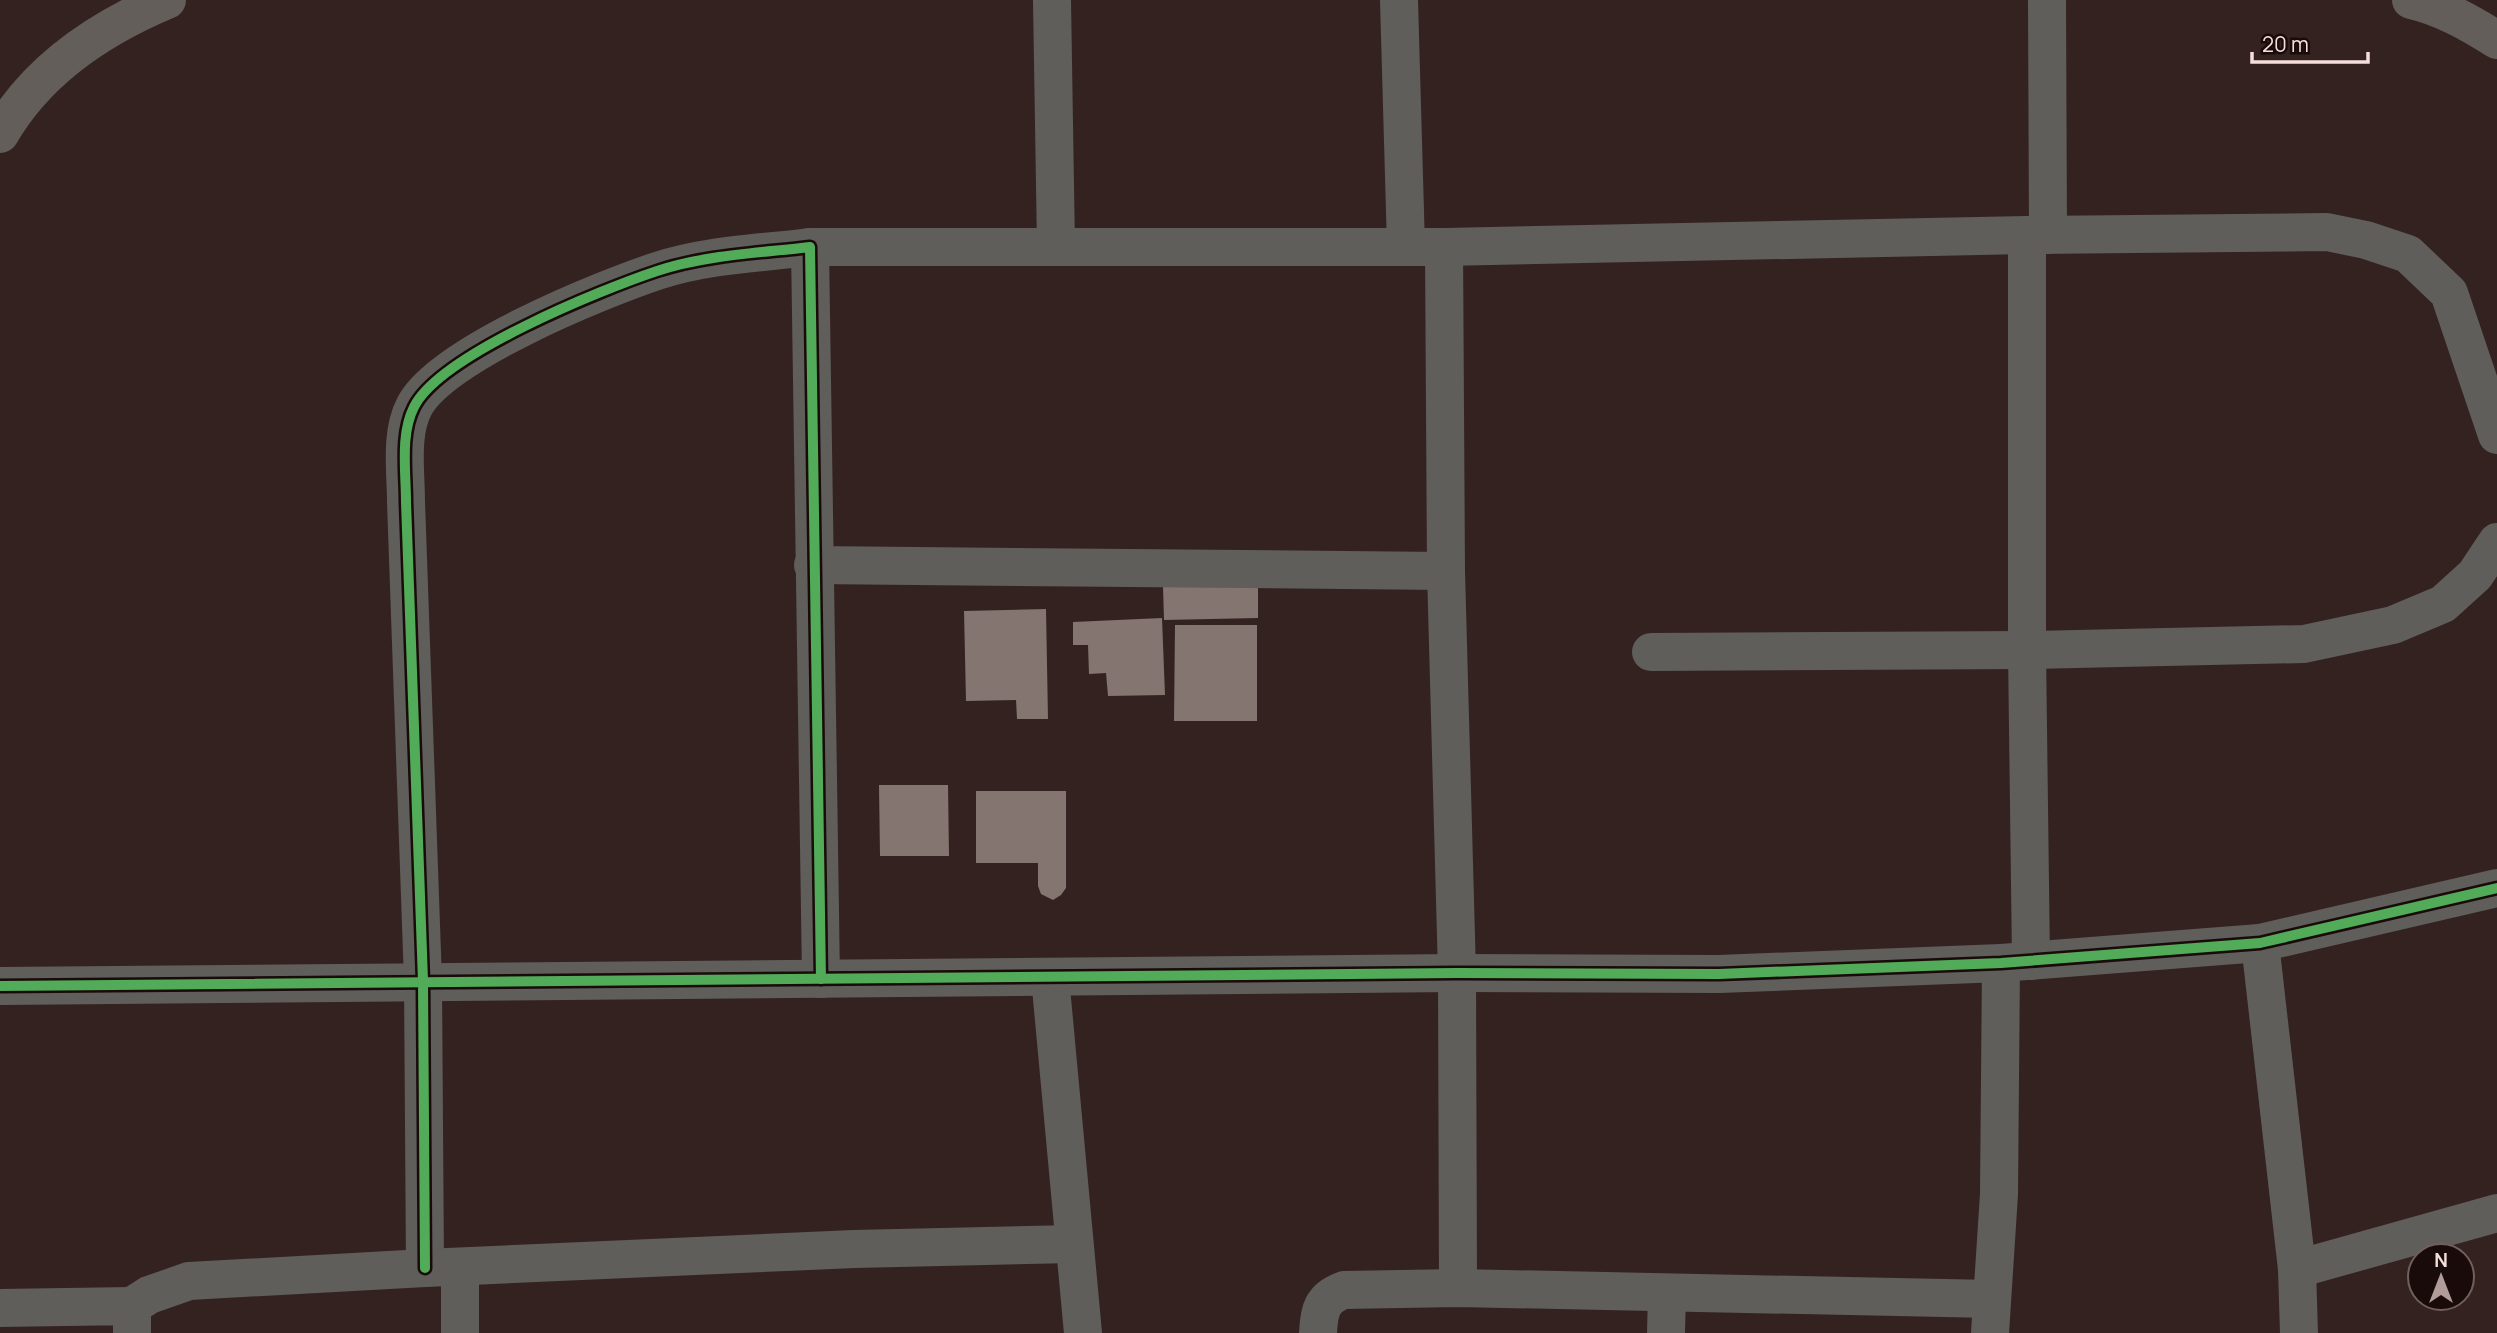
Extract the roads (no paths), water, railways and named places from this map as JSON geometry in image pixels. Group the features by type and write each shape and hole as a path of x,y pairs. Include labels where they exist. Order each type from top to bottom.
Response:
{"main road":[{"path":"0,134 42,77 124,18 167,0"},
{"path":"2411,0 2429,4 2497,40"},
{"path":"2485,0 2497,27"}],"street":[{"path":"1052,0 1056,247"},
{"path":"1399,0 1406,247"},
{"path":"1318,1333 1321,1308 1331,1295 1344,1290 1458,1288 1667,1293 1991,1316 2016,962 2047,0"},
{"path":"460,1333 442,1268 423,981 406,502 406,428 414,406 434,382 452,367 554,312 659,270 708,260 810,247 1444,247 2327,232 2366,240 2408,254 2449,293 2497,435"},
{"path":"810,247 821,979"},
{"path":"1444,247 1446,571 1457,973 1458,1288"},
{"path":"1651,652 2027,650 2304,644 2393,625 2444,604 2475,575 2497,542"},
{"path":"813,565 1446,571"},
{"path":"0,986 1457,973 1718,974 2016,962 2260,943 2497,888"},
{"path":"2260,943 2297,1269 2298,1333"},
{"path":"1050,977 1083,1333"},
{"path":"2297,1269 2497,1213"},
{"path":"0,1308 132,1320 166,1288 189,1281 854,1249 1073,1244"},
{"path":"1666,1333 1667,1293"}]}
